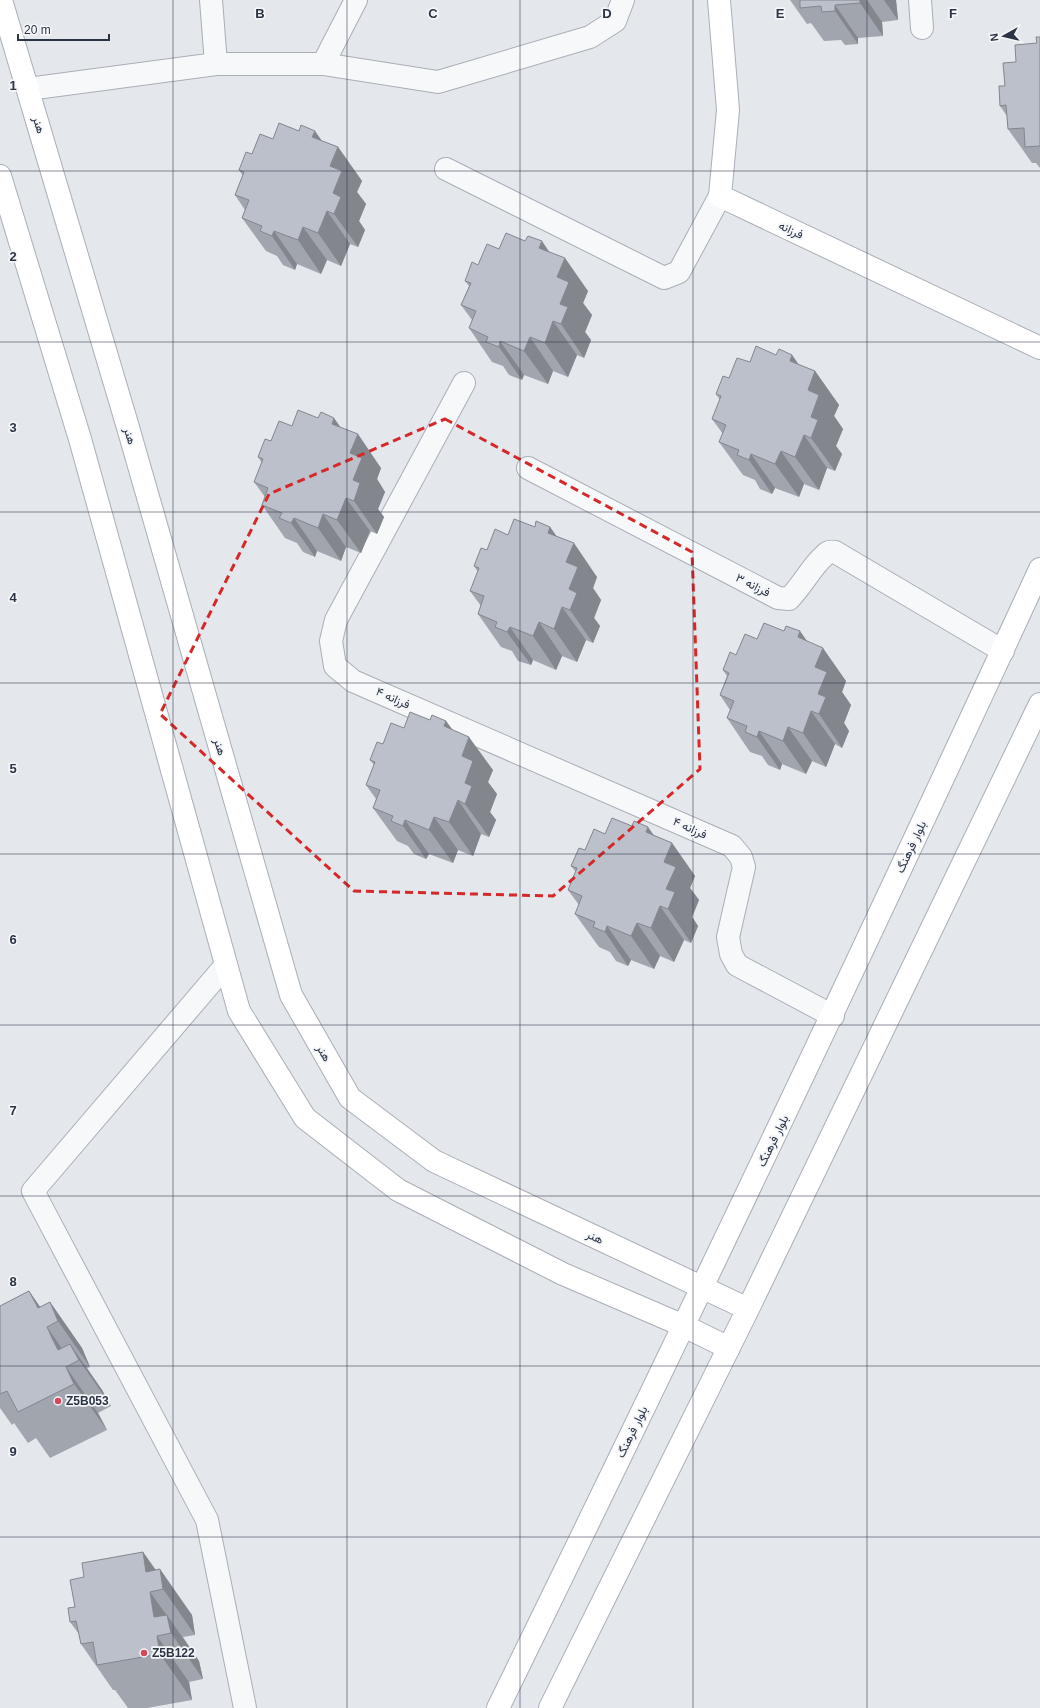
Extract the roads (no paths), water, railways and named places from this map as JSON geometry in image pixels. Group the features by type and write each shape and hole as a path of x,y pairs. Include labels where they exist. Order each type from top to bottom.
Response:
{"street":[{"name":"هنر","path":"1,0 125,416 291,995 350,1098 434,1161 748,1309"},
{"path":"211,0 216,64"},
{"path":"323,64 356,0"},
{"path":"28,88 216,64 323,64 438,82 590,37 615,22 623,0"},
{"path":"446,169 664,278 679,272 720,196 728,110 719,0"},
{"path":"920,0 922,28"},
{"path":"0,176 80,439 239,1011 305,1118 398,1190 563,1274 684,1326 729,1348"},
{"name":"فرزانه","path":"720,196 1040,348"},
{"name":"فرزانه ۴","path":"464,382 336,620 331,641 335,666 353,681 732,846 741,857 744,868 728,936 731,954 737,965 833,1016"},
{"name":"فرزانه ۳","path":"528,468 778,598 789,598 796,592 823,556 830,551 835,552 1002,651"},
{"name":"بلوار فرهنگ","path":"498,1708 833,1016 1040,569"},
{"path":"550,1708 729,1348 1040,704"},
{"path":"226,965 33,1191 207,1520 245,1708"}],"place":[{"name":"Z5B053","path":"58,1401"},
{"name":"Z5B122","path":"144,1653"}]}
